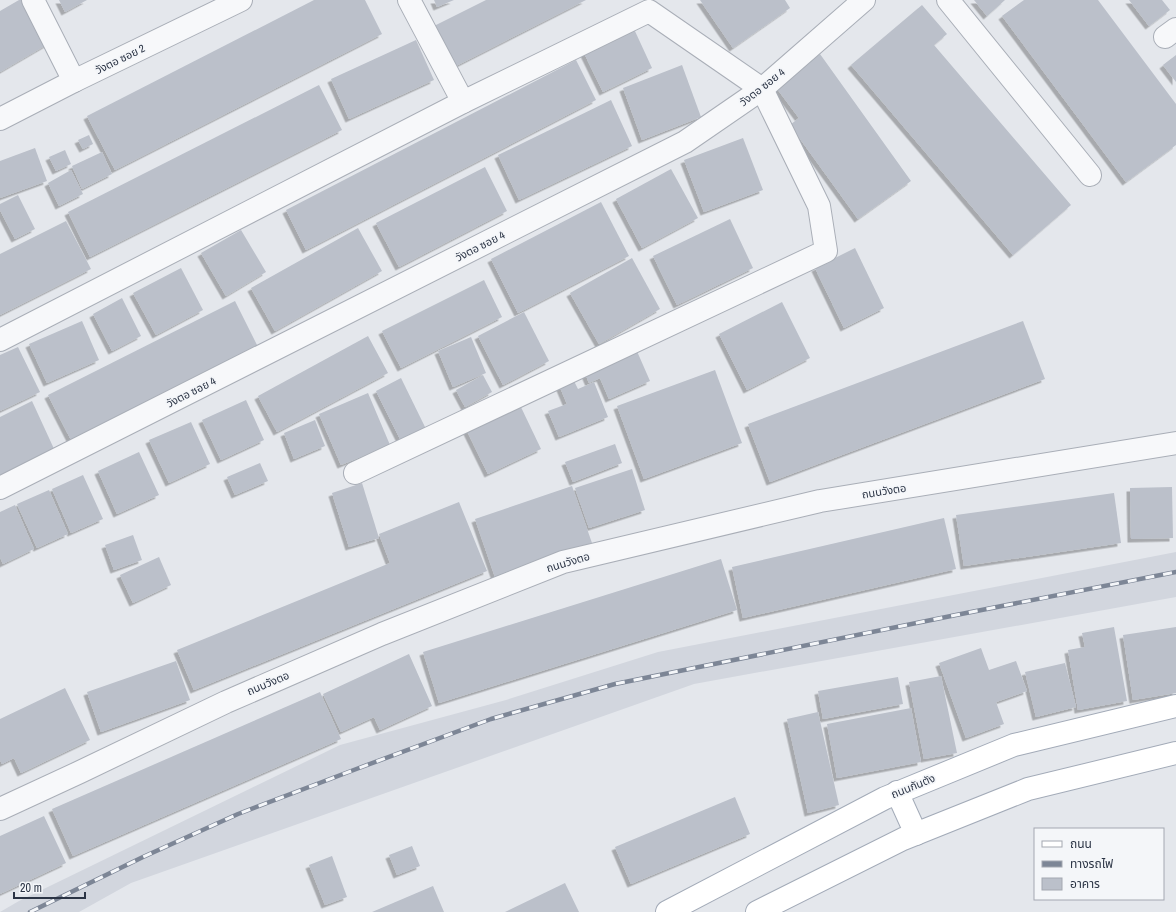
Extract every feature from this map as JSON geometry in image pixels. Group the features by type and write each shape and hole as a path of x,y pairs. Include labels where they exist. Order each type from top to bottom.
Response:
{"main road":[{"name":"ถนนกันตัง","path":"667,912 897,792 1014,745 1176,706"},
{"path":"757,912 903,839 1028,789 1176,753"},
{"path":"897,792 916,834"}],"street":[{"path":"33,0 74,81"},
{"name":"วังตอ ซอย 2","path":"0,119 74,81 241,0"},
{"path":"409,0 463,102"},
{"name":"วังตอ ซอย 4","path":"0,488 685,142 762,89 864,0"},
{"path":"948,0 1090,175"},
{"path":"0,340 463,102 649,11 762,89 820,206 826,251 355,473"},
{"name":"ถนนวังตอ","path":"0,809 226,702 382,634 563,562 820,501 1176,443"}],"shaded area":[{"path":"1176,552 1176,597 694,684 131,883 79,912 0,912 19,901 340,745 506,700 658,652"}],"building":[{"path":"19,0 23,0 48,44 0,72 0,11"},
{"path":"59,0 87,0 65,12"},
{"path":"314,0 365,0 382,34 115,170 87,116"},
{"path":"434,0 454,0 437,7"},
{"path":"486,0 586,0 454,67 434,26"},
{"path":"700,0 785,0 790,8 733,48"},
{"path":"974,0 1005,0 987,16"},
{"path":"1024,0 1098,0 1176,104 1176,145 1126,182 1002,16"},
{"path":"1129,0 1162,0 1170,10 1149,26"},
{"path":"922,5 947,34 934,45 1071,205 1013,255 851,65"},
{"path":"634,29 652,68 603,92 584,53"},
{"path":"416,40 434,80 349,119 331,79"},
{"path":"820,54 911,181 858,219 790,125 799,118 775,86"},
{"path":"1176,55 1176,82 1163,65"},
{"path":"576,60 596,100 306,250 286,210"},
{"path":"682,65 701,117 642,140 623,88"},
{"path":"319,85 342,130 90,257 68,212"},
{"path":"611,100 632,146 519,200 498,155"},
{"path":"89,135 93,144 83,149 78,140"},
{"path":"743,138 763,190 704,212 684,160"},
{"path":"35,148 47,181 0,198 0,161"},
{"path":"65,150 71,164 56,171 49,157"},
{"path":"102,152 112,174 82,189 72,166"},
{"path":"485,167 507,211 399,267 376,223"},
{"path":"671,169 698,218 642,248 616,199"},
{"path":"71,170 83,194 59,206 48,183"},
{"path":"18,195 35,229 15,239 0,210 0,204"},
{"path":"601,202 629,256 518,313 491,259"},
{"path":"730,219 753,268 677,305 653,256"},
{"path":"66,221 91,269 0,315 0,254"},
{"path":"358,228 382,271 275,331 251,288"},
{"path":"241,230 266,272 226,296 201,253"},
{"path":"855,248 884,308 844,328 815,268"},
{"path":"632,258 660,309 599,344 570,293"},
{"path":"181,268 203,310 156,335 133,293"},
{"path":"484,280 502,317 401,368 382,331"},
{"path":"122,298 141,336 112,351 93,314"},
{"path":"235,301 259,349 72,442 48,395"},
{"path":"782,302 810,358 747,390 719,334"},
{"path":"524,312 549,361 503,385 478,336"},
{"path":"82,321 99,360 47,383 29,344"},
{"path":"1023,321 1045,379 770,482 748,424"},
{"path":"368,336 388,373 277,432 258,396"},
{"path":"471,337 486,373 453,387 438,351"},
{"path":"18,347 40,392 0,411 0,355"},
{"path":"636,349 650,381 609,399 600,378 589,383 584,371"},
{"path":"715,370 742,443 644,479 617,406"},
{"path":"483,375 492,392 465,407 456,390"},
{"path":"401,378 426,429 401,441 376,391"},
{"path":"573,379 578,389 594,382 608,417 559,437 548,411 567,404 559,385"},
{"path":"368,393 390,445 341,465 319,414"},
{"path":"246,400 264,440 221,460 202,420"},
{"path":"32,401 55,451 0,477 0,417"},
{"path":"519,403 541,449 488,474 466,429"},
{"path":"315,420 325,446 294,459 284,433"},
{"path":"191,422 210,464 169,483 149,440"},
{"path":"615,444 622,463 573,482 565,462"},
{"path":"139,452 159,495 117,514 98,471"},
{"path":"260,463 268,481 235,495 227,477"},
{"path":"632,469 645,510 589,528 575,488"},
{"path":"83,475 103,519 71,533 52,489"},
{"path":"362,483 379,538 349,547 332,493"},
{"path":"572,486 592,543 495,577 475,519"},
{"path":"1172,487 1173,538 1131,539 1130,488"},
{"path":"49,490 68,534 37,548 17,504"},
{"path":"1114,493 1121,543 964,566 956,515"},
{"path":"459,502 487,571 194,690 177,650 390,563 379,534"},
{"path":"15,505 34,549 3,564 0,557 0,512"},
{"path":"944,518 956,569 743,618 732,567"},
{"path":"133,535 142,560 114,570 105,545"},
{"path":"159,557 171,585 133,603 120,575"},
{"path":"721,559 737,610 439,703 423,652"},
{"path":"1114,627 1127,701 1078,710 1068,650 1085,647 1082,633"},
{"path":"1176,627 1176,693 1133,700 1123,635"},
{"path":"981,648 989,670 1016,661 1027,691 996,702 1004,724 966,738 939,663"},
{"path":"409,654 432,706 380,730 374,717 341,732 323,694"},
{"path":"176,661 190,700 101,732 87,692"},
{"path":"1065,663 1076,707 1036,717 1025,672"},
{"path":"941,676 957,753 924,759 909,682"},
{"path":"898,677 903,704 823,719 818,691"},
{"path":"65,688 90,740 21,773 14,758 2,764 0,760 0,719"},
{"path":"320,692 341,739 73,856 52,809"},
{"path":"911,708 921,762 837,778 827,724"},
{"path":"818,712 839,805 808,813 787,719"},
{"path":"735,797 750,834 631,884 615,847"},
{"path":"44,816 66,863 0,894 0,836"},
{"path":"412,846 420,866 397,875 389,855"},
{"path":"332,856 347,897 325,905 309,865"},
{"path":"565,883 579,912 505,912"},
{"path":"433,886 444,912 372,912"}],"railway":[{"path":"30,912 143,857 238,814 491,719 615,684 1176,572"}]}
